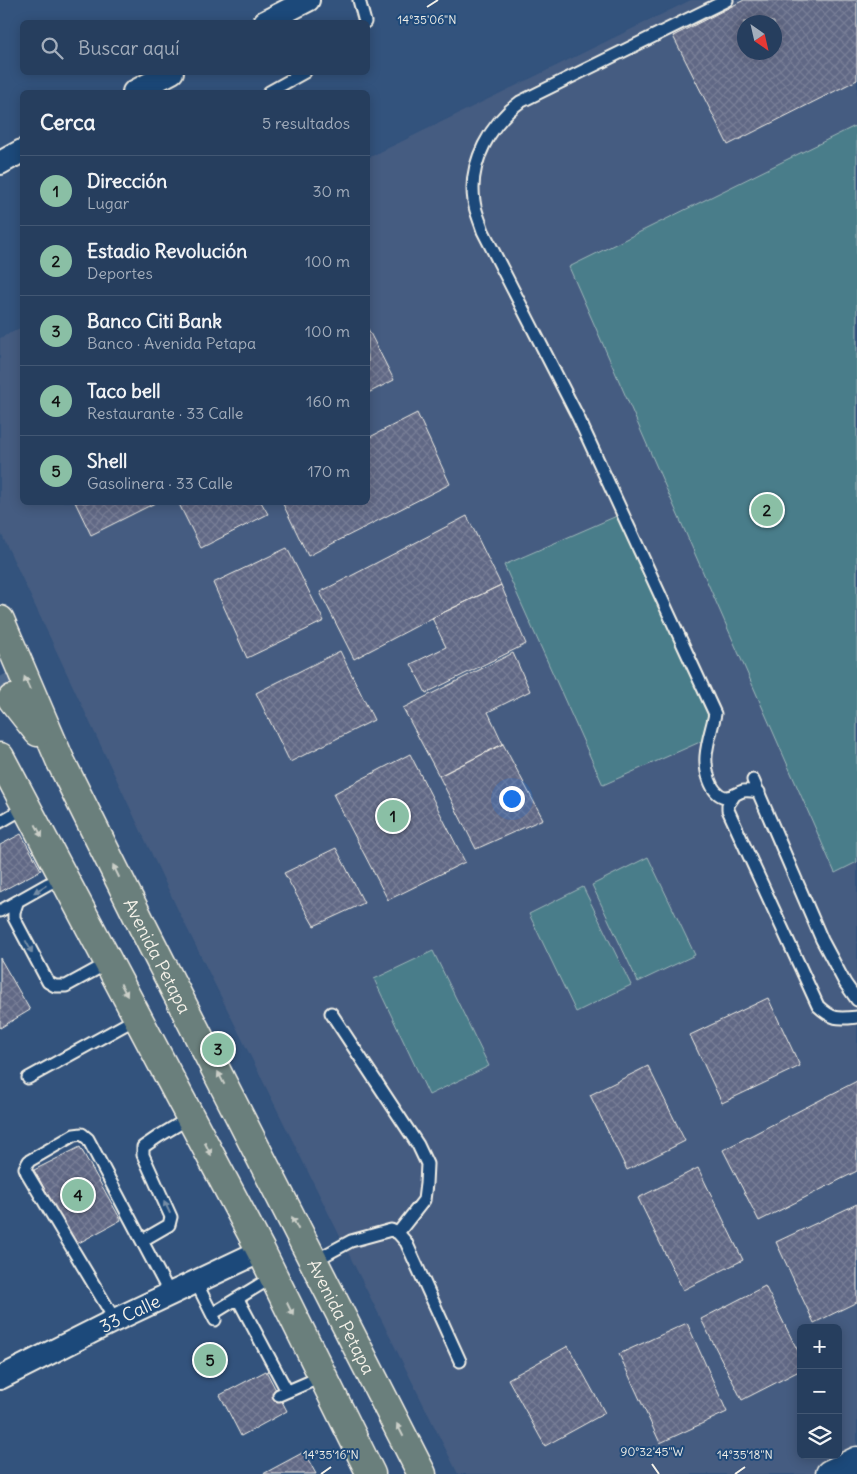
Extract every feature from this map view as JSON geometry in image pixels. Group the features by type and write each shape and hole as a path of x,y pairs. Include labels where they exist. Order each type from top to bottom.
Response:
{"main road":[{"name":"Avenida Petapa","path":"0,620 60,760 422,1474"},
{"path":"12,699 60,760"},
{"path":"0,758 262,1250 371,1474"}],"street":[{"path":"270,20 308,0"},
{"path":"138,90 166,75"},
{"path":"0,163 20,152"},
{"name":"33 Calle","path":"0,1378 115,1320 262,1250"},
{"path":"830,1474 857,1461"}],"lane":[{"path":"359,0 365,20"},
{"path":"727,0 520,102 508,110 498,122 480,154 474,175 474,200 483,231 578,417 715,714 706,757 712,786 720,795 726,797 749,790 758,792"},
{"path":"272,90 299,75"},
{"path":"753,780 822,940 845,983 857,1000"},
{"path":"734,796 728,805 728,810 818,1006 828,1015 838,1019 857,1017"},
{"path":"0,822 26,807"},
{"path":"0,911 48,884 63,878"},
{"path":"17,903 14,918 48,982 55,986 66,986 109,963"},
{"path":"331,1012 418,1145 426,1164 424,1200 398,1233"},
{"path":"28,1078 139,1017"},
{"path":"143,1240 169,1225 171,1217 143,1155 143,1147 192,1117"},
{"path":"115,1320 27,1173 26,1168 29,1161 74,1135 82,1134 88,1139 170,1294"},
{"path":"314,1261 351,1241 391,1230 398,1233 406,1242 460,1361"},
{"path":"196,1282 214,1317 274,1276"},
{"path":"238,1299 283,1393 323,1376"}],"shaded area":[{"path":"691,0 857,0 857,1474 458,1474 179,912 0,531 0,338 20,328 20,505 370,505 370,157"}],"green space":[{"path":"857,125 857,862 835,873 569,267"},
{"path":"619,515 718,734 603,785 504,565"},
{"path":"648,857 695,955 638,982 592,885"},
{"path":"583,887 631,985 576,1012 529,914"},
{"path":"433,951 489,1066 429,1095 374,979"}],"building":[{"path":"744,0 857,0 857,80 728,145 673,36"},
{"path":"370,333 394,380 370,392"},
{"path":"417,413 450,484 308,556 283,505 370,505 370,437"},
{"path":"76,505 151,505 91,535"},
{"path":"180,505 263,505 268,514 201,548"},
{"path":"467,516 501,585 432,618 354,659 320,592"},
{"path":"287,548 324,621 247,658 213,583"},
{"path":"501,585 526,644 426,693 411,664 446,647 432,618"},
{"path":"340,651 374,720 290,762 256,693"},
{"path":"513,653 530,691 488,712 503,744 439,776 403,708"},
{"path":"503,744 543,819 476,849 439,776"},
{"path":"410,754 465,862 388,900 333,794"},
{"path":"21,834 41,870 0,892 0,845"},
{"path":"336,848 364,903 314,926 284,873"},
{"path":"0,958 30,1010 0,1028"},
{"path":"768,998 800,1066 722,1103 690,1035"},
{"path":"648,1066 685,1141 627,1170 590,1095"},
{"path":"857,1081 857,1171 759,1221 723,1150"},
{"path":"80,1147 121,1220 75,1245 34,1170"},
{"path":"698,1168 743,1260 683,1290 638,1198"},
{"path":"857,1204 857,1302 814,1323 776,1242"},
{"path":"765,1286 797,1349 797,1372 742,1400 701,1319"},
{"path":"687,1323 727,1412 660,1443 619,1354"},
{"path":"568,1346 605,1413 545,1446 508,1379"},
{"path":"266,1371 287,1411 241,1436 220,1395"},
{"path":"304,1452 316,1474 263,1474"}],"tunnel":[{"path":"0,677 12,699"}],"place":[{"name":"Estadio Revolución","path":"767,510"},
{"name":"Dirección","path":"393,816"},
{"name":"Banco Citi Bank","path":"218,1049"},
{"name":"Taco bell","path":"78,1195"},
{"name":"Shell","path":"210,1360"}]}
